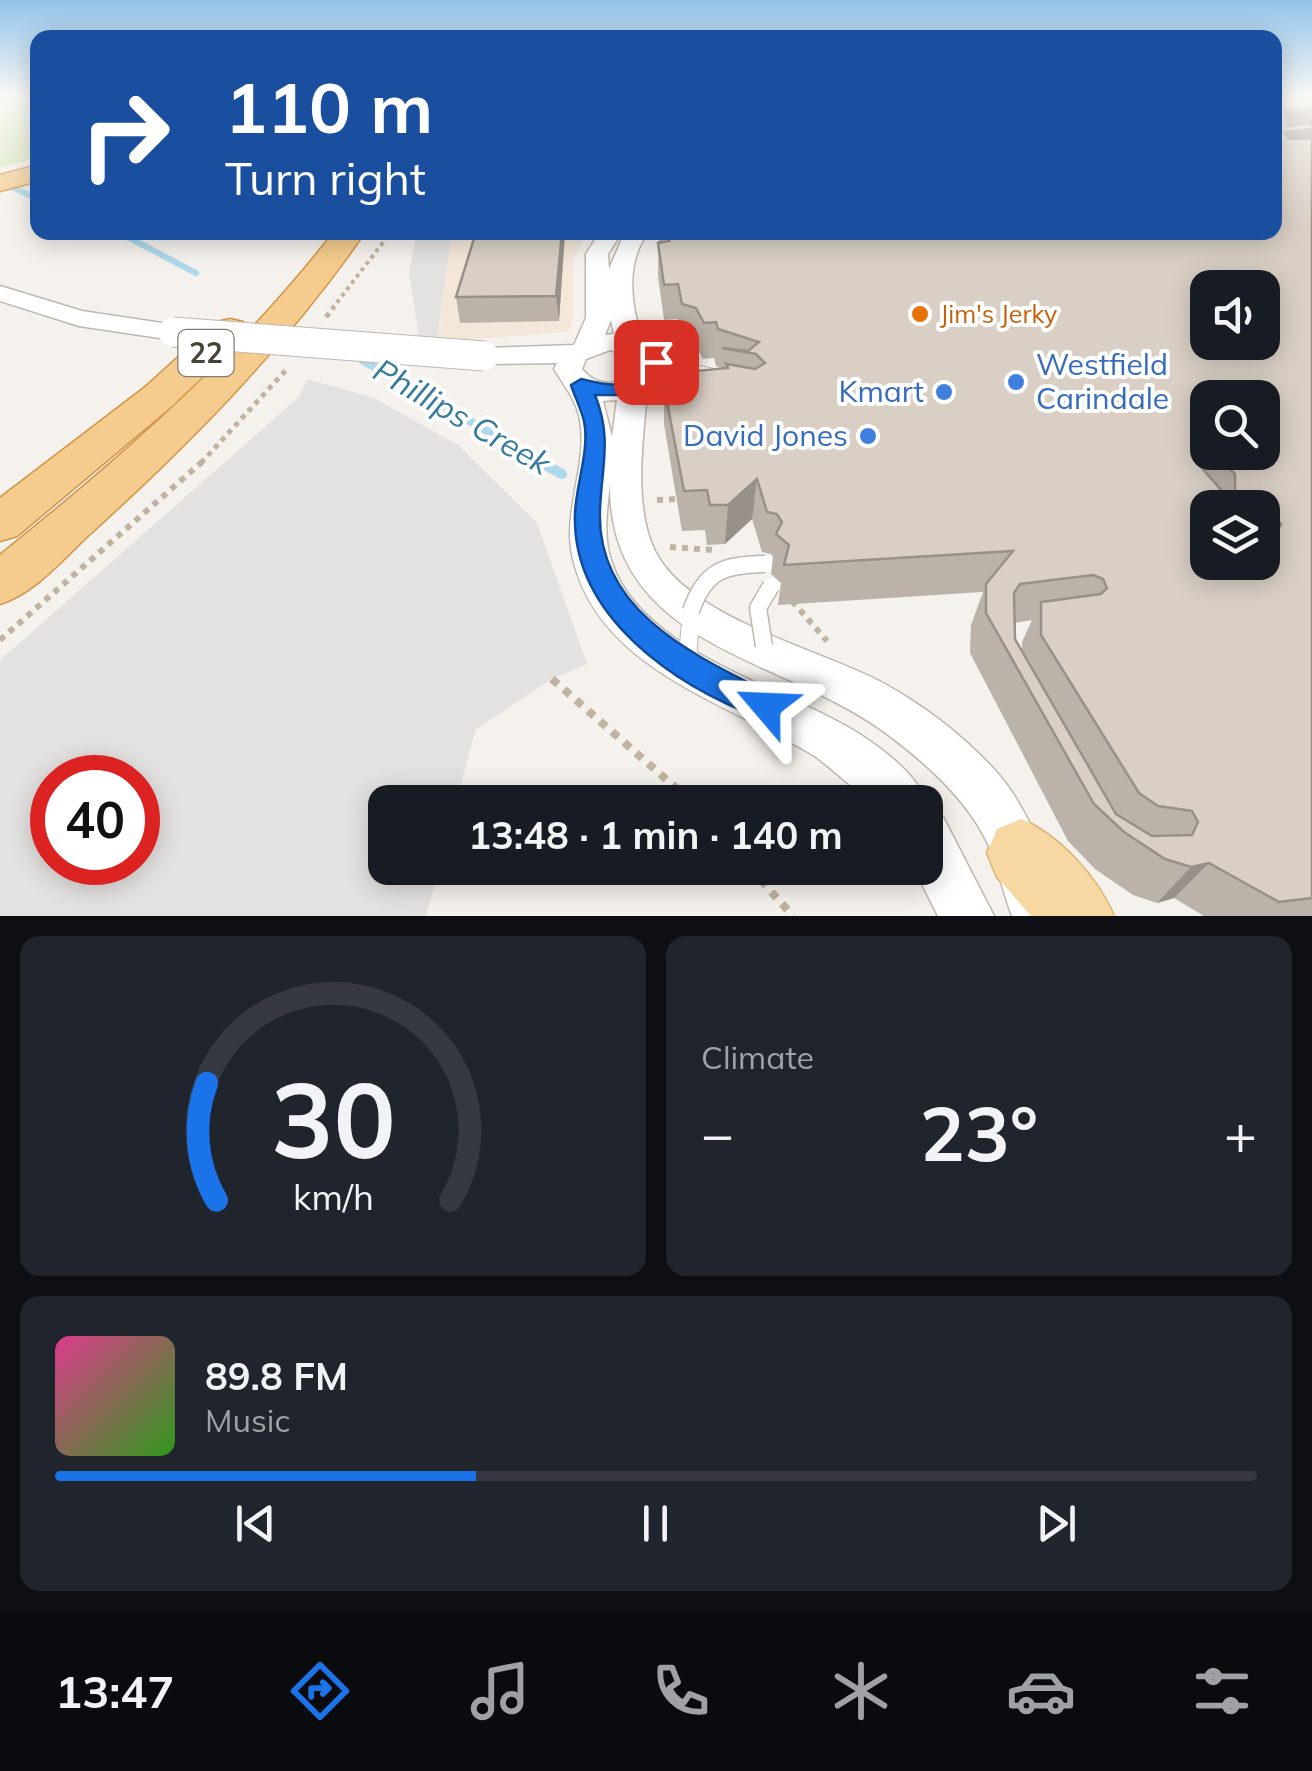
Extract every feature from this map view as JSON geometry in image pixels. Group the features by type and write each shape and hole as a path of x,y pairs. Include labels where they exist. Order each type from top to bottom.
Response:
{"highway":[{"path":"0,179 30,171"},
{"name":"22","path":"0,524 206,353 280,280 312,240"},
{"name":"22","path":"0,584 168,436 300,297 344,240"}],"main road":[{"path":"1030,885 1078,916"}],"street":[{"path":"578,366 600,318 597,254 606,240"},
{"path":"632,240 622,257 624,326 630,344 632,528 639,558 662,588 691,610 869,697 904,720 974,782 1006,825 1030,885"},
{"path":"0,294 79,318 173,332 578,366 631,396"},
{"path":"578,366 630,344"},
{"path":"578,366 605,392 631,396"},
{"path":"631,396 587,514 590,556 599,579 623,614 687,666 849,751 885,785"},
{"path":"943,871 966,916"}],"lane":[{"path":"631,396 725,375"},
{"path":"631,396 702,388"},
{"path":"687,666 691,610 700,582 709,572 732,565 765,564"},
{"path":"764,646 757,617 769,588"}],"path":[{"path":"655,483 658,516"},
{"path":"657,500 677,499"},
{"path":"666,545 677,550 718,550 732,565"},
{"path":"769,588 799,604 820,636 834,647"},
{"path":"552,679 673,785"},
{"path":"765,885 792,916"}],"shaded area":[{"path":"416,240 451,240 437,342 419,338 409,272"},
{"path":"451,240 584,240 573,259 573,319 568,332 438,342"},
{"path":"307,379 374,398 458,445 537,523 587,664 552,679 476,729 461,785 368,785 368,885 434,885 426,916 0,916 0,660 299,397"}],"green space":[{"path":"0,139 30,139 30,160 0,168"}],"building":[{"name":"Westfield Carindale","path":"1282,139 1312,139 1312,898 1279,902 1209,863 1191,867 1165,859 1124,832 1094,804 986,613 986,584 1013,551 784,565 789,545 776,534 782,522 777,514 767,512 757,479 728,505 710,505 707,490 684,491 664,386 677,385 674,373 728,368 726,364 755,369 765,363 756,354 722,348 748,351 759,342 718,329 716,322 704,323 696,308 682,304 678,284 664,285 658,243 1282,240","holes":["1190,380 1280,380 1280,470 1231,470 1235,474 1235,490 1280,490 1280,580 1190,580 1190,490 1221,490 1204,470 1190,470","1093,575 1103,579 1107,588 1101,594 1041,602 1041,635 1139,793 1158,806 1192,811 1198,822 1192,835 1152,836 1116,814 1015,639 1014,593 1020,584"]},
{"path":"474,240 561,240 556,296 456,297"}],"waterway":[{"name":"Phillips Creek","path":"9,186 18,190"},
{"name":"Phillips Creek","path":"12,187 30,195"},
{"name":"Phillips Creek","path":"133,240 196,273"},
{"name":"Phillips Creek","path":"362,360 543,463"},
{"name":"Phillips Creek","path":"538,461 562,474"}],"place":[{"name":"Jim's Jerky","path":"920,314"},
{"name":"Westfield Carindale","path":"1016,382"},
{"name":"Kmart","path":"944,392"},
{"name":"David Jones","path":"868,436"}],"route":[{"path":"656,362 652,377 632,388 605,392 581,385 596,424 587,514 590,556 612,601 634,626 687,666 766,706"}]}
